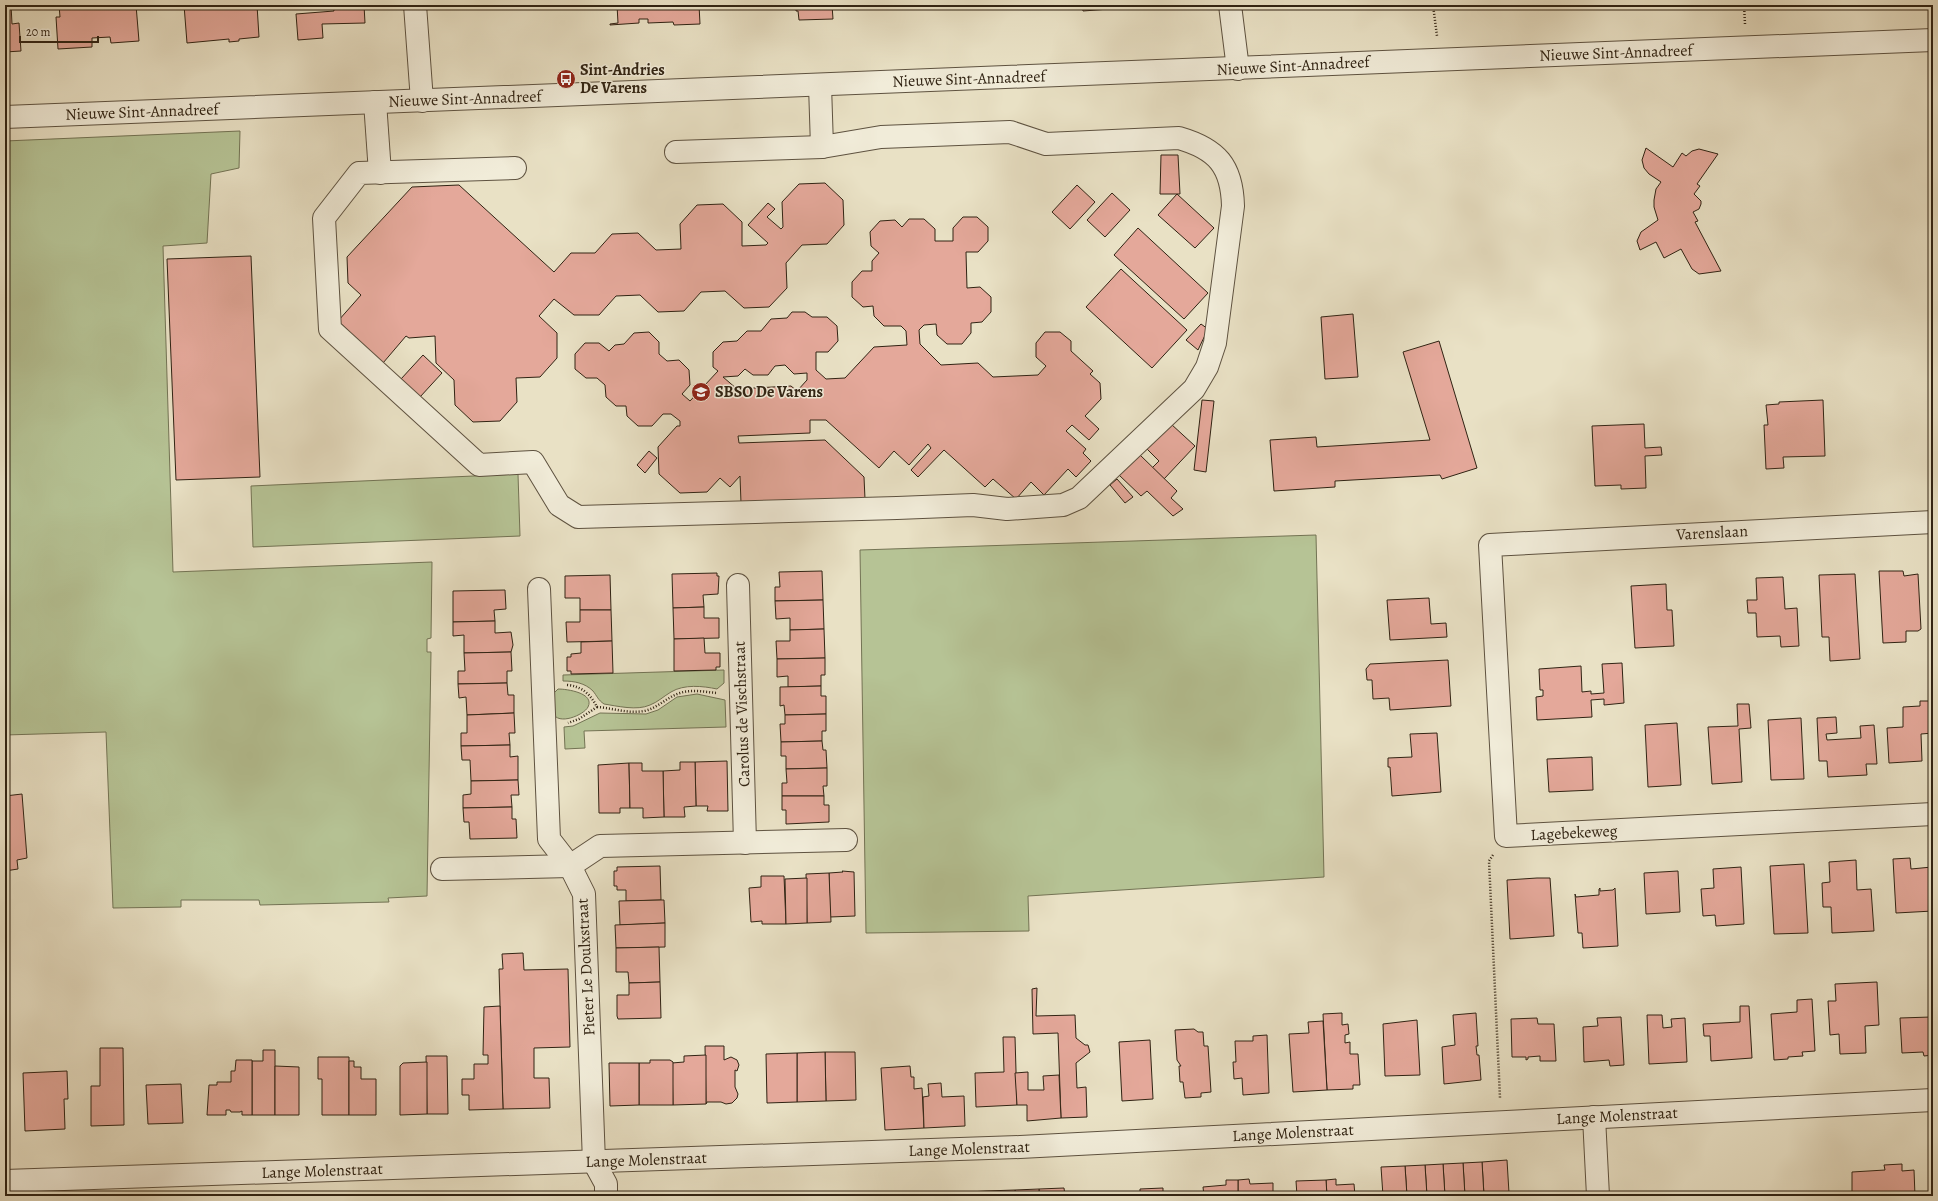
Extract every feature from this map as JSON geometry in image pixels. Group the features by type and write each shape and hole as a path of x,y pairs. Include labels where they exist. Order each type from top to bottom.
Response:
{"street":[{"path":"414,5 422,101"},
{"path":"1230,5 1238,69"},
{"name":"Nieuwe Sint-Annadreef","path":"5,117 1238,69 1440,59 1933,40"},
{"path":"820,85 822,147"},
{"path":"375,102 380,173"},
{"path":"515,168 359,173 324,218 330,329 479,464 533,462 560,505 578,517 897,508 973,504 1007,509 1063,505 1080,498 1194,389 1208,367 1215,343 1233,206 1232,186 1225,168 1214,155 1198,144 1179,138 1046,144 1010,132 882,137 822,147 676,152"},
{"name":"Varenslaan","path":"1506,836 1490,545 1933,522"},
{"name":"Carolus de Vischstraat","path":"738,585 746,843"},
{"name":"Pieter Le Doulxstraat","path":"539,590 549,839 570,866 584,894 594,1162"},
{"name":"Lagebekeweg","path":"1506,836 1933,814"},
{"path":"442,869 570,866 600,846 846,840"},
{"name":"Lange Molenstraat","path":"5,1181 1020,1147 1933,1100"},
{"path":"1594,1117 1598,1196"},
{"path":"594,1162 606,1184 606,1196"}],"path":[{"path":"1433,5 1440,59"},
{"path":"543,684 570,685 581,688 591,696 597,707"},
{"path":"544,726 571,722 597,707 630,712 643,712 652,709 680,692 696,691 742,695"},
{"path":"1501,1122 1489,861 1506,836"}],"green space":[{"path":"240,131 239,168 211,174 207,243 163,246 173,572 432,562 431,638 427,639 427,652 431,652 427,896 388,898 389,902 260,905 259,900 181,900 181,907 113,908 106,732 5,735 5,141"},
{"path":"518,474 520,536 253,547 251,486"},
{"path":"1316,535 1324,877 1028,896 1029,931 866,933 860,550"},
{"path":"724,670 724,683 717,689 706,687 688,687 676,689 653,704 639,708 627,708 604,704 593,691 583,684 563,681 563,675"},
{"path":"558,689 573,691 588,698 589,702 586,710 571,718 560,719 556,717 552,711 552,706 553,694"},
{"path":"697,694 725,700 726,727 584,731 585,748 565,749 564,727 573,726 600,713 646,714 658,710 677,697"}],"building":[{"path":"5,5 11,5 12,24 19,23 21,51 5,52"},
{"path":"59,5 136,5 139,41 111,43 110,37 92,38 92,47 58,49 56,17 60,17"},
{"path":"184,5 257,5 259,37 239,39 239,41 229,42 229,39 187,43"},
{"path":"333,5 364,5 365,23 322,24 323,38 298,40 296,14 334,11"},
{"path":"617,5 699,5 700,24 674,25 673,22 648,23 648,19 639,19 639,23 610,25 618,23"},
{"path":"796,5 832,5 833,19 799,20"},
{"path":"1082,5 1162,5 1083,11"},
{"path":"1646,148 1673,167 1682,153 1686,156 1692,151 1699,149 1718,154 1697,184 1700,186 1694,194 1701,201 1701,204 1699,209 1693,212 1698,221 1695,222 1721,271 1699,274 1692,269 1681,249 1664,258 1656,242 1640,250 1637,241 1641,232 1658,220 1654,207 1654,200 1656,189 1661,182 1649,174 1644,168 1642,160"},
{"path":"1161,155 1178,155 1180,194 1160,194"},
{"path":"825,183 843,200 844,225 827,244 802,245 786,263 787,288 769,307 744,308 725,291 701,292 684,311 658,312 640,295 616,296 599,315 574,315 554,299 539,316 557,333 557,358 540,377 516,378 517,402 500,421 473,422 455,405 454,380 436,363 435,336 409,338 406,336 383,363 338,321 361,295 348,283 347,257 412,187 459,185 554,272 571,253 595,253 612,234 638,233 656,250 681,249 680,224 697,205 723,204 742,222 742,246 766,245 768,243 748,225 768,203 775,209 767,217 781,229 783,227 782,202 799,184"},
{"path":"1077,185 1095,202 1070,229 1052,212"},
{"path":"1112,193 1130,210 1105,237 1087,220"},
{"path":"1177,194 1214,228 1195,248 1158,215"},
{"path":"963,217 977,217 988,227 988,241 978,252 966,252 967,288 980,287 991,297 991,312 982,322 971,323 971,333 962,344 947,344 937,335 936,324 924,325 919,330 920,344 941,365 978,363 993,377 1038,375 1046,366 1036,357 1036,343 1045,332 1060,332 1071,341 1071,351 1093,371 1090,374 1100,383 1101,399 1085,416 1099,429 1089,440 1072,425 1066,431 1086,449 1083,453 1091,461 1076,477 1068,469 1044,495 1031,482 1016,499 993,479 985,487 944,450 918,477 911,470 931,448 928,444 909,465 894,451 879,468 826,420 810,420 810,433 738,436 739,443 825,440 864,477 865,499 741,503 740,476 730,487 720,478 707,492 680,493 659,474 658,447 677,426 680,426 680,421 671,414 663,414 652,426 638,426 627,416 626,406 616,406 606,397 605,385 597,378 586,378 575,369 575,354 585,343 599,343 609,351 615,345 624,344 634,333 649,332 659,342 659,354 667,361 679,360 689,370 690,385 682,394 690,401 718,371 713,367 713,352 723,342 737,341 747,331 761,331 771,319 787,318 792,312 805,312 812,317 827,317 837,326 838,341 828,352 816,352 816,370 826,379 845,378 874,347 907,345 906,331 901,326 884,326 874,316 873,306 863,307 852,297 852,282 862,271 872,271 872,261 879,253 871,246 870,232 880,221 895,220 902,227 909,219 924,219 935,229 935,241 953,241 953,228","holes":["785,365 794,374 807,373 807,380 797,391 791,386 737,389 723,377 738,376 745,369 753,375 768,375 775,366"]},
{"path":"1138,228 1208,293 1184,319 1114,255"},
{"path":"251,256 260,477 176,480 167,259"},
{"path":"1121,269 1187,330 1152,368 1086,307"},
{"path":"1353,314 1358,377 1325,379 1321,317"},
{"path":"1201,324 1208,329 1198,350 1186,340"},
{"path":"1439,341 1477,468 1442,479 1440,475 1335,481 1335,487 1274,491 1270,440 1316,437 1317,447 1430,440 1403,352"},
{"path":"423,355 442,373 420,397 401,379"},
{"path":"1202,400 1214,401 1206,472 1194,470"},
{"path":"1823,400 1825,456 1783,457 1784,468 1766,469 1764,425 1768,425 1766,405 1779,404 1779,402"},
{"path":"1171,424 1195,446 1164,479 1152,468 1159,461 1147,449"},
{"path":"1644,424 1645,448 1661,447 1662,455 1645,456 1646,488 1621,489 1621,485 1595,486 1592,426"},
{"path":"649,451 657,458 645,473 637,465"},
{"path":"1139,454 1177,491 1171,498 1183,509 1173,516 1147,491 1141,496 1119,475"},
{"path":"1117,479 1133,497 1125,503 1110,485"},
{"path":"822,571 823,600 775,601 775,587 780,587 779,572"},
{"path":"1879,571 1903,571 1904,576 1918,574 1921,629 1918,631 1906,631 1906,642 1883,643"},
{"path":"717,573 717,576 719,576 718,594 703,595 704,607 673,608 672,574"},
{"path":"1855,574 1860,659 1830,661 1829,637 1822,637 1819,575"},
{"path":"610,575 611,610 580,610 580,598 565,598 565,576"},
{"path":"1783,577 1785,609 1797,608 1799,646 1781,647 1780,636 1757,637 1756,613 1748,613 1747,600 1757,600 1756,578"},
{"path":"1666,584 1667,610 1672,610 1674,646 1635,648 1631,586"},
{"path":"505,590 506,609 494,610 495,621 453,622 453,591"},
{"path":"1429,598 1431,624 1446,623 1447,637 1390,640 1387,600"},
{"path":"823,600 824,629 790,630 790,618 776,619 775,601"},
{"path":"704,607 704,618 719,618 719,638 674,639 673,608"},
{"path":"580,610 611,610 612,641 567,642 566,622 580,622"},
{"path":"495,621 495,633 511,632 513,645 511,652 464,653 464,635 453,636 453,622"},
{"path":"824,629 825,658 777,659 776,641 790,641 790,630"},
{"path":"704,638 705,653 720,653 720,667 716,667 716,670 674,671 674,639"},
{"path":"612,641 613,673 571,674 571,671 567,671 567,657 571,657 571,654 581,653 581,642"},
{"path":"511,652 512,671 507,671 507,683 458,684 458,671 465,671 464,653"},
{"path":"825,658 825,675 821,675 821,686 788,687 788,676 777,677 777,659"},
{"path":"1448,660 1451,706 1390,710 1389,698 1373,699 1372,680 1367,680 1366,669 1370,664"},
{"path":"1622,663 1624,703 1604,705 1604,699 1591,700 1592,717 1537,720 1536,697 1543,696 1543,690 1540,690 1539,669 1581,666 1582,692 1591,691 1591,694 1604,693 1602,664"},
{"path":"507,683 508,695 514,695 514,713 467,715 466,697 459,698 458,684"},
{"path":"821,686 821,696 826,696 826,714 785,715 784,705 780,706 780,687"},
{"path":"1920,701 1933,701 1933,733 1921,734 1922,761 1889,763 1887,728 1903,727 1903,707 1920,706"},
{"path":"1737,704 1749,704 1751,728 1739,729 1742,782 1712,784 1708,727 1738,726"},
{"path":"514,713 515,733 509,733 510,745 461,746 461,733 467,733 467,715"},
{"path":"826,714 826,731 822,731 822,741 781,742 780,724 785,724 785,715"},
{"path":"1836,717 1837,733 1826,734 1827,740 1861,738 1860,726 1874,725 1877,764 1866,764 1867,775 1828,777 1827,761 1819,761 1817,718"},
{"path":"1801,718 1804,779 1771,780 1768,720"},
{"path":"1677,723 1681,785 1648,787 1645,725"},
{"path":"1437,733 1441,792 1392,796 1388,758 1412,757 1410,734"},
{"path":"822,741 823,750 826,750 827,768 786,769 786,756 781,756 781,742"},
{"path":"510,745 510,757 518,756 518,780 471,781 470,760 462,760 461,746"},
{"path":"1592,757 1593,790 1549,792 1547,759"},
{"path":"727,761 728,811 707,811 708,806 696,806 695,762"},
{"path":"680,762 695,762 696,806 684,807 685,817 664,817 663,771 680,770"},
{"path":"629,763 630,808 620,808 620,813 599,813 598,765"},
{"path":"629,763 642,763 642,771 663,771 664,817 643,818 643,808 630,808"},
{"path":"827,768 827,786 823,786 824,796 782,796 782,783 787,783 786,769"},
{"path":"518,780 519,795 511,795 512,807 463,808 463,795 471,794 471,781"},
{"path":"22,794 27,858 17,860 18,869 5,871 5,796"},
{"path":"782,796 824,796 824,805 829,805 829,822 786,824 786,810 782,810"},
{"path":"512,807 512,819 516,819 517,838 470,839 469,822 464,822 463,808"},
{"path":"1910,858 1911,869 1932,867 1933,911 1896,913 1893,859"},
{"path":"1856,860 1857,890 1871,889 1874,931 1832,933 1831,907 1823,907 1822,883 1830,882 1829,862"},
{"path":"1804,864 1808,933 1774,934 1770,866"},
{"path":"660,866 661,900 626,901 626,890 617,890 617,886 614,886 614,871 617,871 617,867"},
{"path":"1741,867 1744,924 1716,926 1715,915 1703,916 1701,889 1714,888 1713,869"},
{"path":"842,871 854,872 855,916 830,917 829,873 843,872"},
{"path":"1678,871 1680,912 1646,914 1644,873"},
{"path":"829,873 831,922 807,923 806,874"},
{"path":"761,876 784,876 786,924 762,924 762,921 751,922 749,888 761,887"},
{"path":"807,878 807,923 786,924 785,879"},
{"path":"1550,878 1554,936 1510,939 1507,880"},
{"path":"1600,888 1600,891 1613,890 1615,888 1618,946 1583,948 1582,933 1578,933 1575,894 1576,897 1599,895"},
{"path":"664,900 665,923 620,925 619,901"},
{"path":"665,923 665,947 616,948 615,925"},
{"path":"659,947 660,982 629,983 628,972 616,972 616,948"},
{"path":"523,953 524,970 568,969 570,1047 534,1048 534,1078 549,1078 550,1108 503,1109 499,969 503,969 502,954"},
{"path":"660,982 661,1018 618,1019 617,995 629,995 629,983"},
{"path":"1877,982 1879,1025 1865,1026 1866,1053 1840,1054 1839,1034 1830,1035 1828,1001 1836,1001 1835,984"},
{"path":"1037,988 1036,1016 1075,1015 1076,1038 1085,1045 1088,1045 1090,1052 1076,1063 1077,1088 1086,1087 1087,1117 1061,1118 1058,1033 1033,1034 1032,989"},
{"path":"1930,997 1933,997 1933,1055 1924,1056 1923,1052 1902,1053 1900,1018 1931,1017"},
{"path":"1812,999 1815,1051 1802,1052 1803,1056 1774,1060 1771,1014 1797,1012 1797,1000"},
{"path":"500,1006 503,1109 469,1110 469,1095 462,1095 462,1079 474,1079 474,1064 488,1064 488,1055 483,1055 484,1007"},
{"path":"1740,1006 1749,1006 1752,1058 1711,1061 1710,1036 1704,1036 1703,1024 1740,1022"},
{"path":"1342,1013 1342,1025 1348,1024 1349,1034 1345,1035 1345,1043 1350,1042 1350,1054 1358,1054 1360,1085 1353,1085 1353,1089 1327,1090 1323,1014"},
{"path":"1476,1013 1478,1046 1476,1046 1477,1055 1479,1055 1481,1080 1444,1084 1442,1047 1455,1045 1453,1015"},
{"path":"1647,1015 1662,1015 1663,1028 1672,1027 1671,1019 1685,1018 1687,1062 1649,1064"},
{"path":"1621,1017 1624,1065 1610,1066 1609,1060 1584,1062 1583,1027 1598,1026 1597,1018"},
{"path":"1537,1018 1538,1024 1554,1024 1556,1061 1540,1061 1540,1056 1528,1057 1526,1060 1526,1057 1512,1057 1511,1019"},
{"path":"1417,1020 1420,1075 1385,1076 1383,1024"},
{"path":"1323,1021 1327,1090 1293,1092 1289,1034 1309,1033 1308,1022"},
{"path":"1194,1029 1198,1032 1203,1032 1204,1046 1208,1046 1211,1092 1201,1093 1201,1097 1185,1098 1183,1082 1180,1082 1179,1066 1181,1066 1177,1060 1175,1030"},
{"path":"1267,1035 1269,1093 1243,1095 1242,1078 1234,1079 1233,1062 1236,1062 1235,1041 1253,1041 1253,1036"},
{"path":"1003,1037 1015,1037 1017,1105 976,1107 975,1073 1004,1072"},
{"path":"1150,1040 1153,1099 1122,1101 1119,1042"},
{"path":"705,1046 724,1046 724,1060 731,1057 737,1060 739,1065 737,1071 735,1070 735,1087 738,1094 737,1098 732,1103 726,1104 721,1102 707,1102 706,1104"},
{"path":"100,1048 123,1048 124,1125 91,1126 91,1086 100,1086"},
{"path":"263,1050 275,1050 275,1115 252,1115 252,1061 263,1061"},
{"path":"825,1052 855,1052 856,1100 826,1101"},
{"path":"825,1052 826,1101 797,1102 797,1053"},
{"path":"797,1053 797,1102 767,1103 766,1054"},
{"path":"706,1055 706,1104 673,1105 672,1063 684,1062 684,1056"},
{"path":"426,1056 447,1056 448,1114 427,1114"},
{"path":"318,1057 349,1057 349,1115 322,1115 322,1079 318,1079"},
{"path":"236,1060 252,1060 252,1115 242,1115 242,1111 231,1112 230,1110 226,1110 226,1115 207,1115 209,1085 217,1085 217,1082 231,1082 231,1071 235,1071"},
{"path":"650,1060 670,1060 673,1062 673,1105 639,1105 639,1063 650,1063"},
{"path":"349,1061 354,1061 354,1067 361,1067 361,1079 376,1079 376,1115 349,1115"},
{"path":"427,1062 427,1114 400,1115 400,1066 403,1063"},
{"path":"609,1063 639,1063 639,1105 610,1106"},
{"path":"275,1066 299,1067 299,1115 275,1115"},
{"path":"910,1066 911,1077 914,1077 914,1089 922,1088 924,1128 885,1130 881,1068"},
{"path":"67,1071 68,1099 64,1099 65,1129 25,1131 23,1073"},
{"path":"1028,1072 1028,1090 1044,1090 1043,1076 1059,1075 1061,1118 1027,1121 1027,1105 1017,1105 1015,1073"},
{"path":"941,1083 942,1097 964,1096 965,1126 924,1128 923,1097 929,1096 928,1084"},
{"path":"181,1084 183,1123 148,1124 146,1085"},
{"path":"1933,1142 1933,1182 1931,1143"},
{"path":"1507,1160 1509,1193 1484,1195 1482,1162"},
{"path":"1482,1162 1484,1196 1465,1196 1463,1163"},
{"path":"1463,1163 1465,1196 1445,1196 1443,1164"},
{"path":"1443,1164 1445,1196 1427,1196 1425,1165"},
{"path":"1902,1164 1902,1171 1914,1170 1915,1196 1852,1196 1852,1172 1885,1170 1884,1165"},
{"path":"1425,1165 1427,1196 1407,1196 1405,1166"},
{"path":"1405,1166 1407,1196 1383,1196 1381,1167"},
{"path":"1249,1179 1250,1184 1273,1183 1273,1196 1238,1196 1238,1180"},
{"path":"1336,1179 1336,1185 1354,1184 1355,1196 1327,1196 1326,1180"},
{"path":"1226,1180 1238,1180 1238,1196 1204,1196 1203,1187 1226,1185"},
{"path":"1326,1180 1327,1196 1297,1196 1296,1181"},
{"path":"1064,1188 1065,1196 1039,1196 1039,1189"},
{"path":"1163,1188 1163,1194 1181,1193 1181,1196 1140,1196 1140,1189"},
{"path":"1039,1189 1039,1196 1015,1196 1015,1190"},
{"path":"1015,1190 1015,1196 987,1196 986,1191"},
{"path":"986,1191 987,1196 952,1196 952,1193"},
{"path":"1140,1194 1140,1196 1117,1196 1117,1195"}],"place":[{"name":"Sint-Andries De Varens","path":"566,79"},
{"name":"SBSO De Varens","path":"701,392"}]}
